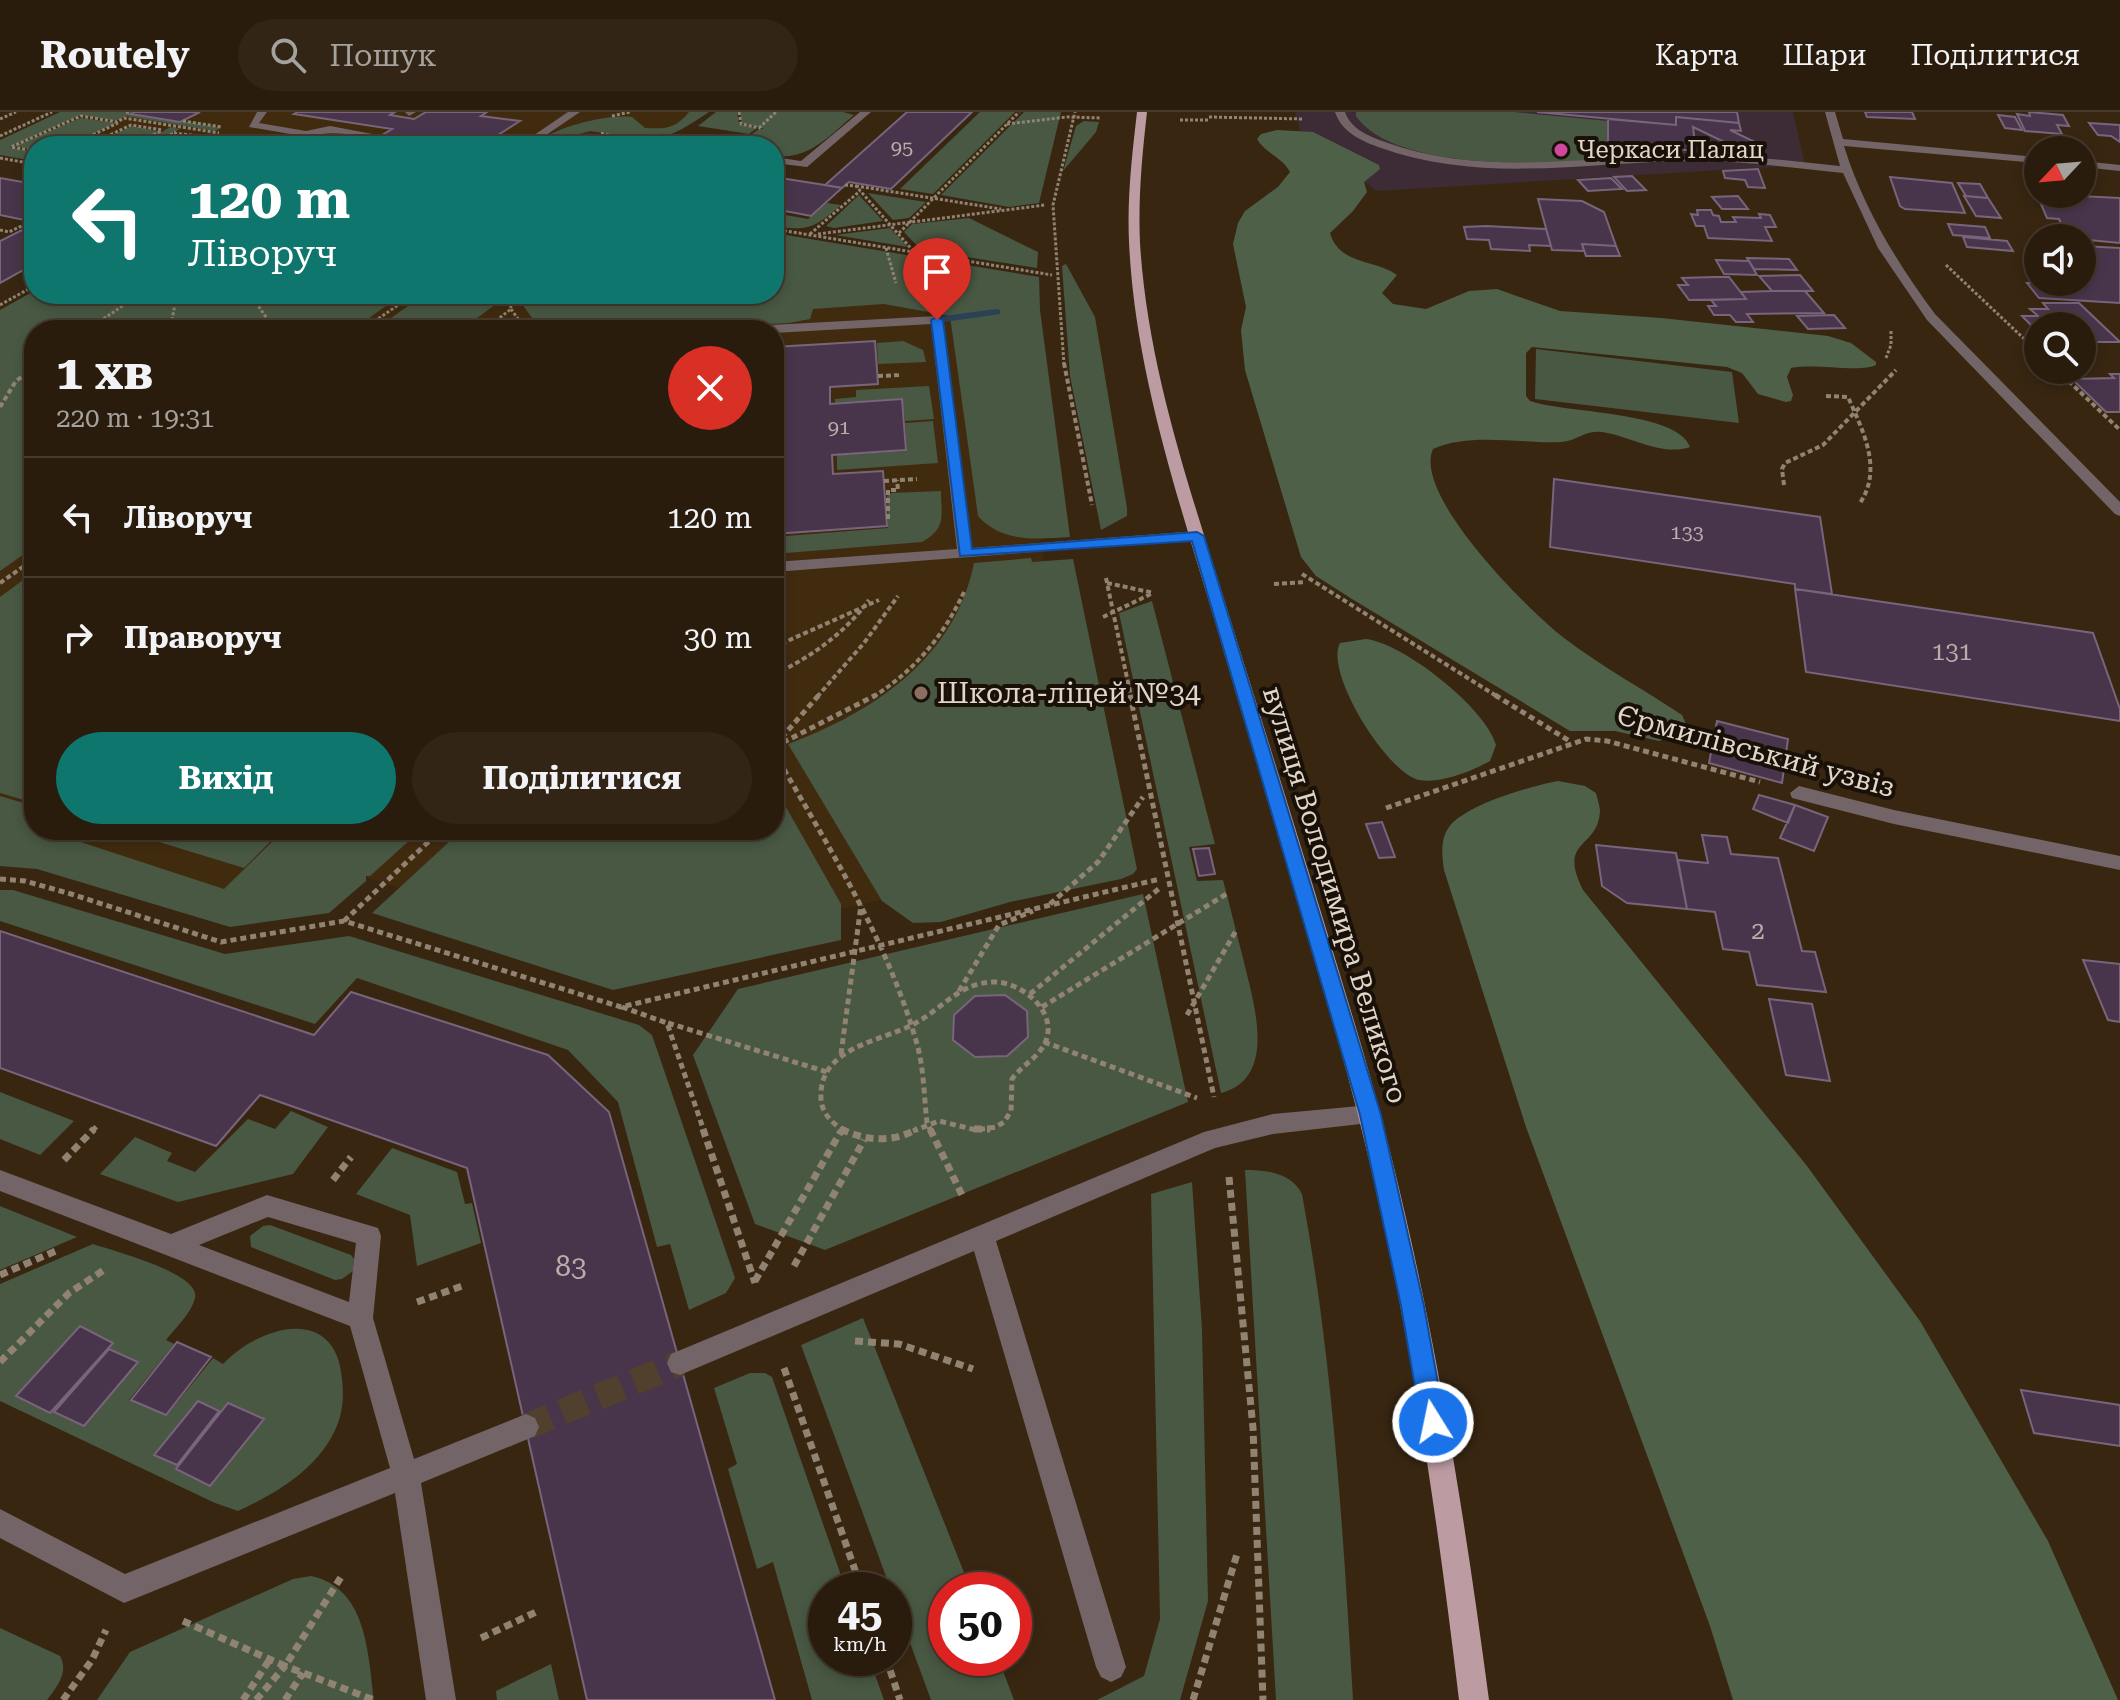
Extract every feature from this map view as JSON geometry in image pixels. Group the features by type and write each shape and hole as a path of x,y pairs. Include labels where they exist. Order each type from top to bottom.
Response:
{"main road":[{"name":"вулиця Володимира Великого","path":"1142,112 1134,185 1138,274 1150,357 1197,536 1370,1115 1415,1321 1458,1567 1474,1700"}],"street":[{"path":"262,112 253,125 306,134"},
{"path":"538,136 575,112"},
{"path":"784,162 803,165 866,112"},
{"path":"1340,112 1342,120 1350,128 1396,151 1470,165 1554,168 1700,158 1847,170"},
{"path":"1830,112 1847,170 1881,245 1912,293 1931,317 2120,511"},
{"path":"303,136 330,129 373,135"},
{"path":"1840,142 2024,159"},
{"path":"2096,165 2120,168"},
{"path":"784,328 937,320 965,553"},
{"path":"784,566 1197,536"},
{"name":"Єрмилівський узвіз","path":"1799,793 1894,817 2120,863"},
{"path":"680,1363 1222,1136 1273,1124 1370,1115"},
{"path":"0,1180 360,1318"},
{"path":"161,1242 267,1206 369,1236 360,1318 406,1477 441,1700"},
{"path":"982,1236 1111,1667"},
{"path":"0,1523 124,1589 526,1427"}],"path":[{"path":"0,119 16,112"},
{"path":"0,136 52,112"},
{"path":"899,233 1019,112"},
{"path":"760,128 776,113"},
{"path":"1007,124 1075,114 1101,118"},
{"path":"1075,114 1053,205 1064,364 1112,613 1222,1136 1232,1202 1253,1428 1263,1700"},
{"path":"36,136 81,116 117,122 124,118 236,136"},
{"path":"1179,120 1243,117 1304,119"},
{"path":"183,121 223,128"},
{"path":"91,136 120,123 117,122"},
{"path":"108,136 131,125 163,130"},
{"path":"151,136 173,126"},
{"path":"168,136 184,127"},
{"path":"174,133 198,136"},
{"path":"24,141 11,147 24,149"},
{"path":"0,158 24,162"},
{"path":"845,185 1009,210"},
{"path":"856,186 916,253"},
{"path":"809,235 860,191"},
{"path":"809,235 1045,205"},
{"path":"0,230 9,232 24,225"},
{"path":"784,231 1052,275"},
{"path":"1942,262 2024,339"},
{"path":"0,305 24,292"},
{"path":"102,320 125,304"},
{"path":"376,320 400,304"},
{"path":"510,304 519,320"},
{"path":"497,320 511,309"},
{"path":"1784,485 1782,469 1785,463 1823,445 1896,370"},
{"path":"0,407 16,381 24,375"},
{"path":"2072,384 2120,430"},
{"path":"1826,396 1848,397 1865,436 1872,476 1868,493 1860,503"},
{"path":"0,583 24,566"},
{"path":"1302,574 1571,742"},
{"path":"1097,581 1154,593 1103,617"},
{"path":"1274,584 1305,582"},
{"path":"784,743 858,708 901,677 943,636 965,587"},
{"path":"784,642 904,589 864,643 784,736"},
{"path":"784,670 809,659 830,644 872,596"},
{"name":"Єрмилівський узвіз","path":"1386,808 1586,739 1607,741 1799,793"},
{"path":"784,766 880,944 918,1047 927,1123 982,1236"},
{"path":"959,991 999,925 1049,905 1098,862 1143,797"},
{"path":"344,921 430,840"},
{"path":"0,879 25,881 71,894 221,942 344,921 621,1007 1160,879"},
{"path":"1030,994 1161,887"},
{"path":"1042,1007 1228,893"},
{"path":"841,1055 861,905"},
{"path":"1187,1015 1237,929"},
{"path":"996,982 1030,994 1042,1007 1048,1032 1038,1053 1012,1077 1009,1091 1013,1104 1008,1118 995,1128 978,1131 945,1121 927,1123 907,1134 886,1140 864,1140 841,1131 830,1121 822,1104 822,1087 827,1072 841,1055 858,1044 911,1025 959,991 977,984 996,982"},
{"path":"667,1023 827,1072"},
{"path":"1044,1042 1205,1101"},
{"path":"57,1166 99,1124"},
{"path":"755,1281 841,1131"},
{"path":"787,1278 864,1140"},
{"path":"332,1181 351,1157"},
{"path":"0,1362 69,1293 161,1242"},
{"path":"417,1302 465,1285"},
{"path":"846,1342 899,1344 1027,1388"},
{"path":"1193,1700 1237,1554"},
{"path":"256,1700 285,1666 341,1577"},
{"path":"63,1700 92,1660 124,1589"},
{"path":"480,1639 536,1612"},
{"path":"183,1621 285,1666 374,1700"},
{"path":"243,1700 270,1659"},
{"path":"285,1700 303,1673"},
{"path":"892,1676 900,1700"}],"shaded area":[{"path":"77,112 699,112 671,132 652,136 26,136"},
{"name":"Черкаси Палац","path":"1295,112 1793,112 1805,165 1377,191 1301,135"},
{"path":"24,137 24,156 0,148"},
{"name":"Школа-ліцей №34","path":"995,290 1097,851 633,956 364,877 251,898 0,842 0,328 43,304 784,304 784,294"}],"green space":[{"path":"60,112 133,112 221,128 215,131 125,116 116,121 81,115 34,136 24,136 24,141 10,147 24,150 24,159 0,155 0,140"},
{"path":"689,112 709,112 667,136 613,136 591,131 571,136 548,136 571,126 610,117 632,117 645,128 664,128 679,122"},
{"path":"716,112 737,112 739,124 757,128 749,134 698,126"},
{"path":"740,112 843,112 854,115 818,145 786,156 784,136 749,136 764,129 742,124"},
{"path":"980,112 1015,112 933,194 900,189"},
{"path":"1024,112 1061,112 1039,203 1009,207 941,195"},
{"path":"1356,112 1514,112 1608,121 1608,143 1674,149 1602,160 1506,162 1458,159 1414,150 1379,136 1356,116"},
{"path":"81,118 116,123 88,136 38,136"},
{"path":"1084,121 1099,122 1096,132 1063,171 1076,126"},
{"path":"132,126 162,132 170,127 180,129 166,136 111,136"},
{"path":"1277,130 1313,132 1379,165 1380,169 1364,182 1367,192 1330,233 1341,251 1397,275 1382,293 1393,304 1426,309 1469,291 1497,289 1560,311 1661,318 1828,336 1851,343 1876,362 1876,365 1860,368 1791,368 1787,377 1793,395 1791,401 1786,402 1758,394 1742,373 1727,367 1532,347 1526,353 1526,396 1530,401 1664,426 1681,435 1690,447 1668,449 1595,432 1561,442 1479,440 1433,449 1431,469 1440,494 1456,522 1502,578 1564,638 1682,715 1686,724 1684,730 1659,741 1615,731 1570,731 1316,576 1301,557 1245,370 1241,330 1246,307 1233,244 1238,223 1245,211 1278,187 1290,172 1257,139 1261,134"},
{"path":"868,193 926,202 909,218 893,220"},
{"path":"859,195 883,221 834,228 826,226"},
{"path":"827,203 841,205 811,226 784,227 784,215 808,219"},
{"path":"969,218 1038,252 1037,268 921,250 904,232 912,224"},
{"path":"890,228 908,247 835,235"},
{"path":"784,235 1039,277 1040,310 1070,537 1009,535 987,525 978,516 950,316 884,304 813,309 810,319 784,323 784,320 534,320 522,304 784,304"},
{"path":"1066,264 1095,317 1127,508 1127,516 1101,530 1070,376 1062,266"},
{"path":"24,297 24,304 389,304 366,320 24,320 24,554 0,571 0,310"},
{"path":"411,304 496,304 474,320 388,320"},
{"path":"903,341 923,350 926,362 878,364 877,343"},
{"path":"1536,349 1732,372 1739,423 1535,399"},
{"path":"929,386 934,419 905,421 902,399 835,403 835,399 856,397 856,390"},
{"path":"933,421 938,463 837,470 837,455 907,451 905,423"},
{"path":"941,491 942,514 936,532 922,542 784,553 784,536 888,528 887,496 892,493"},
{"path":"1031,558 1032,562 1073,559 1137,869 1121,879 1010,902 941,922 913,923 882,901 788,744 851,716 906,677 929,654 949,627 964,597 974,563"},
{"path":"24,579 24,800 0,793 0,597"},
{"path":"1152,601 1215,844 1189,847 1197,881 1223,880 1256,1014 1258,1035 1251,1071 1239,1085 1221,1093 1119,613"},
{"path":"1366,639 1401,652 1460,696 1477,713 1496,745 1490,761 1456,776 1427,781 1406,773 1391,760 1362,720 1341,676 1337,657 1340,643"},
{"path":"1558,781 1585,786 1596,793 1599,804 1598,823 1576,852 1574,861 1583,890 1807,1166 1920,1321 2048,1541 2118,1700 1733,1700 1710,1626 1526,1127 1444,870 1444,837 1457,819 1483,804"},
{"path":"0,796 24,803 24,840 75,840 224,889 274,840 410,840 370,876 366,876 366,881 329,913 230,927 37,869 0,866"},
{"path":"784,804 841,904 841,940 613,990 372,913 451,840 784,840"},
{"path":"153,840 272,840 244,868"},
{"path":"0,890 13,890 225,954 349,936 639,1025 652,1035 735,1278 726,1293 689,1310 670,1244 657,1247 618,1102 568,1050 357,978 315,1024 0,921"},
{"path":"1143,894 1188,1102 825,1250 755,1224 693,1055 738,989"},
{"path":"0,1092 74,1121 40,1155 0,1139"},
{"path":"291,1111 328,1127 293,1174 178,1202 100,1174 135,1137 172,1153 167,1161 195,1172 248,1119 275,1129"},
{"path":"392,1148 457,1172 465,1204 472,1203 481,1243 417,1266 410,1215 356,1194"},
{"path":"1245,1170 1285,1177 1302,1194 1329,1383 1341,1509 1353,1700 1276,1700"},
{"path":"1192,1182 1202,1329 1208,1601 1180,1700 1097,1700 1144,1676 1160,1619 1151,1194"},
{"path":"0,1206 77,1237 0,1270"},
{"path":"270,1225 351,1255 354,1259 353,1271 335,1280 251,1247 250,1236 263,1226"},
{"path":"93,1244 154,1264 184,1280 193,1289 195,1298 190,1310 166,1340 174,1344 129,1400 167,1415 213,1358 223,1364 238,1350 275,1332 294,1329 311,1331 326,1340 337,1355 343,1398 336,1428 319,1456 281,1488 238,1511 0,1401 0,1284"},
{"path":"863,1318 964,1572 928,1572 928,1676 1005,1676 1014,1700 931,1700 912,1648 912,1572 884,1572 801,1345"},
{"path":"750,1373 765,1373 772,1377 840,1572 808,1572 808,1676 875,1676 884,1700 812,1700 773,1562 757,1569 728,1469 737,1464 714,1388"},
{"path":"311,1576 330,1583 344,1594 354,1608 366,1643 374,1700 97,1700 130,1652 293,1579"},
{"path":"0,1628 60,1656 62,1674 47,1700 0,1700"},
{"path":"551,1664 559,1700 497,1700 496,1691"}],"building":[{"path":"200,112 180,122 131,114"},
{"path":"395,112 390,115 414,119 426,112 487,112 481,116 520,121 497,136 380,136 392,129 294,114"},
{"path":"907,112 972,112 891,189 849,182 842,188 825,185"},
{"path":"1537,112 1737,112 1739,123 1676,117 1676,125"},
{"path":"1865,112 1912,112 1915,119 1867,117"},
{"path":"2029,112 2063,115 2069,126 2057,125 2062,134 2025,131 2017,114 2030,116"},
{"path":"1998,115 2015,117 2022,130 2005,128"},
{"path":"1676,117 1739,123 1741,131 1730,130 1763,146 1743,151 1693,127 1696,151 1608,143 1608,119 1676,125"},
{"path":"2089,123 2120,125 2120,142 2111,136 2098,135"},
{"path":"1758,169 1765,188 1748,187 1745,180 1725,178 1723,171"},
{"path":"1632,176 1646,190 1627,191 1614,177"},
{"path":"1890,177 1952,183 1965,213 1905,209 1900,206"},
{"path":"0,178 24,182 24,220 0,215"},
{"path":"1611,178 1622,189 1588,191 1578,180"},
{"path":"784,179 842,188 811,216 784,211"},
{"path":"1958,183 1980,184 1988,198 1966,196"},
{"path":"1738,196 1748,209 1722,209 1712,197"},
{"path":"1964,196 1988,198 2001,218 1976,216"},
{"path":"2096,197 2120,198 2120,243 2096,241 2096,224 2061,224 2059,219 2047,218 2043,208 2096,208"},
{"path":"1538,199 1582,201 1604,212 1616,246 1582,244 1584,251 1552,250"},
{"path":"1697,210 1711,210 1721,222 1736,222 1733,217 1761,218 1759,214 1770,215 1776,227 1765,227 1772,241 1708,238 1704,226 1696,226 1691,214 1698,215"},
{"path":"1948,224 1985,227 1990,238 1953,235"},
{"path":"1464,227 1546,229 1551,246 1529,245 1530,251 1491,249 1489,240 1467,239"},
{"path":"24,229 24,270 0,283 0,241"},
{"path":"1963,237 2007,241 2013,251 1967,247"},
{"path":"1582,244 1616,246 1620,256 1586,256"},
{"path":"2096,247 2120,248 2120,303 2037,296 2096,296"},
{"path":"1747,258 1789,259 1797,270 1754,269"},
{"path":"1716,260 1749,261 1757,275 1724,274"},
{"path":"1800,275 1813,291 1772,291 1759,276"},
{"path":"1729,277 1746,299 1689,300 1678,285 1688,285 1682,278"},
{"path":"1805,291 1824,313 1747,314 1753,322 1736,322 1730,315 1714,315 1708,306 1716,306 1711,300 1746,299 1741,292"},
{"path":"2043,303 2079,303 2088,312 2033,312 2030,309 2048,309"},
{"path":"1834,315 1845,328 1808,329 1797,316"},
{"path":"2096,319 2120,342 2096,342"},
{"path":"875,341 878,384 830,387 830,404 902,399 906,450 832,455 833,474 883,471 887,526 784,533 784,346"},
{"path":"2110,374 2120,374 2120,412 2106,412 2077,384 2096,384 2096,378 2114,378"},
{"path":"1554,479 1820,517 1832,594 1795,589 1795,584 1550,547"},
{"path":"1795,589 2093,633 2120,709 2120,721 1806,672"},
{"path":"1717,721 1788,739 1782,783 1709,763"},
{"path":"1759,795 1795,805 1788,823 1753,809"},
{"path":"1795,805 1828,817 1814,851 1780,838"},
{"path":"1382,822 1395,857 1379,858 1366,824"},
{"path":"1702,835 1727,837 1731,854 1778,858 1802,951 1815,952 1826,992 1757,985 1749,952 1723,949 1715,912 1687,909 1678,860 1708,863"},
{"path":"1596,845 1676,853 1687,909 1627,903 1602,886"},
{"path":"1209,848 1215,874 1199,876 1193,849"},
{"path":"0,931 314,1035 351,992 548,1055 609,1112 775,1700 587,1700 467,1168 260,1095 216,1146 0,1068"},
{"path":"2083,960 2120,964 2120,1022 2108,1020"},
{"path":"1005,995 1027,1011 1028,1037 1007,1056 975,1057 953,1040 954,1015 975,996"},
{"path":"1769,999 1812,1004 1830,1081 1786,1075"},
{"path":"80,1326 113,1343 50,1413 16,1396"},
{"path":"177,1342 211,1357 166,1415 131,1400"},
{"path":"109,1349 138,1362 84,1426 54,1412"},
{"path":"2021,1390 2120,1405 2120,1446 2034,1433"},
{"path":"198,1401 219,1411 177,1465 154,1455"},
{"path":"228,1403 264,1419 210,1486 176,1469"}],"waterway":[{"path":"937,320 996,312"}],"tunnel":[{"path":"526,1427 680,1363"}],"place":[{"name":"Черкаси Палац","path":"1561,150"},
{"name":"Школа-ліцей №34","path":"921,693"}],"route":[{"path":"937,320 965,553 1197,536 1370,1115 1413,1306 1433,1422"}]}
